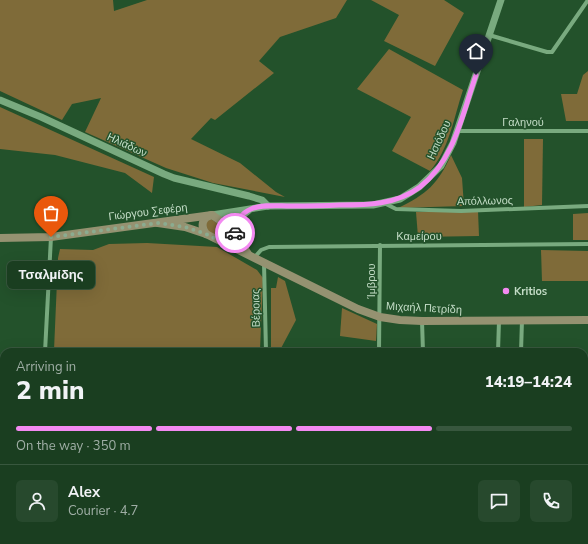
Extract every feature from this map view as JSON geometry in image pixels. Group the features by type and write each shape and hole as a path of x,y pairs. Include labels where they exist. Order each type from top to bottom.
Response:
{"main road":[{"name":"Γιώργου Σεφέρη","path":"0,238 51,237 212,215"},
{"path":"206,234 202,229 202,222 206,217 212,215 229,226 252,256"},
{"name":"Μιχαήλ Πετρίδη","path":"158,223 185,227 206,234 358,309 380,317 422,321 588,320"},
{"path":"224,243 233,241 235,233"}],"street":[{"name":"Ησιόδου","path":"254,208 268,206 373,205 400,199 410,194 428,179 441,166 453,143 501,0"},
{"path":"489,35 547,52 552,52 588,0"},
{"name":"Ηλιάδων","path":"0,100 41,117 174,178 249,196 262,200 268,206"},
{"name":"Γαληνού","path":"458,130 588,131"},
{"path":"235,233 235,227 238,219 254,208 256,200 249,196"},
{"name":"Απόλλωνος","path":"384,203 396,209 454,210 588,206"},
{"name":"Γιώργου Σεφέρη","path":"212,215 254,208"},
{"path":"44,348 51,237"},
{"name":"Καμείρου","path":"252,256 269,247 588,244"},
{"name":"Ίμβρου","path":"379,348 380,245"},
{"name":"Βέροιας","path":"264,263 266,348"},
{"path":"521,348 522,320"},
{"path":"422,321 423,348"},
{"path":"498,348 499,321"}],"shaded area":[{"path":"0,0 113,0 114,11 147,0 347,0 336,18 280,37 259,61 274,73 215,120 211,118 191,139 240,163 276,192 285,197 213,183 166,168 85,132 101,98 72,104 62,120 0,91"},
{"path":"371,0 444,0 464,13 435,66 384,41 399,15"},
{"path":"389,49 463,90 454,122 442,153 437,163 430,171 392,151 411,117 357,89"},
{"path":"588,71 588,121 566,121 561,94 577,94 583,75"},
{"path":"0,107 154,177 152,193 125,173 55,155 0,149"},
{"path":"524,139 543,139 542,205 524,207"},
{"path":"451,155 462,178 464,206 398,208 417,198 436,181"},
{"path":"478,211 479,236 418,237 416,212"},
{"path":"588,213 588,240 573,240 573,214"},
{"path":"211,219 227,230 228,235 226,238 223,239 208,232 205,222"},
{"path":"147,243 217,247 257,270 263,278 260,348 54,348 58,258 60,249 93,250 109,244"},
{"path":"541,250 588,251 588,281 542,281"},
{"path":"278,277 285,281 296,320 281,348 271,347 271,288 276,288"},
{"path":"342,308 377,324 376,341 340,336"}],"way so far":[{"path":"51,237 158,223 185,227 206,234 224,243 230,243 233,241 235,233"}],"place":[{"name":"Τσαλμίδης","path":"51,237"},
{"name":"Kritios","path":"506,291"}],"route":[{"path":"235,233 235,227 238,219 250,209 268,206 373,205 400,199 410,194 428,179 441,166 445,159 458,130 476,75"}]}
